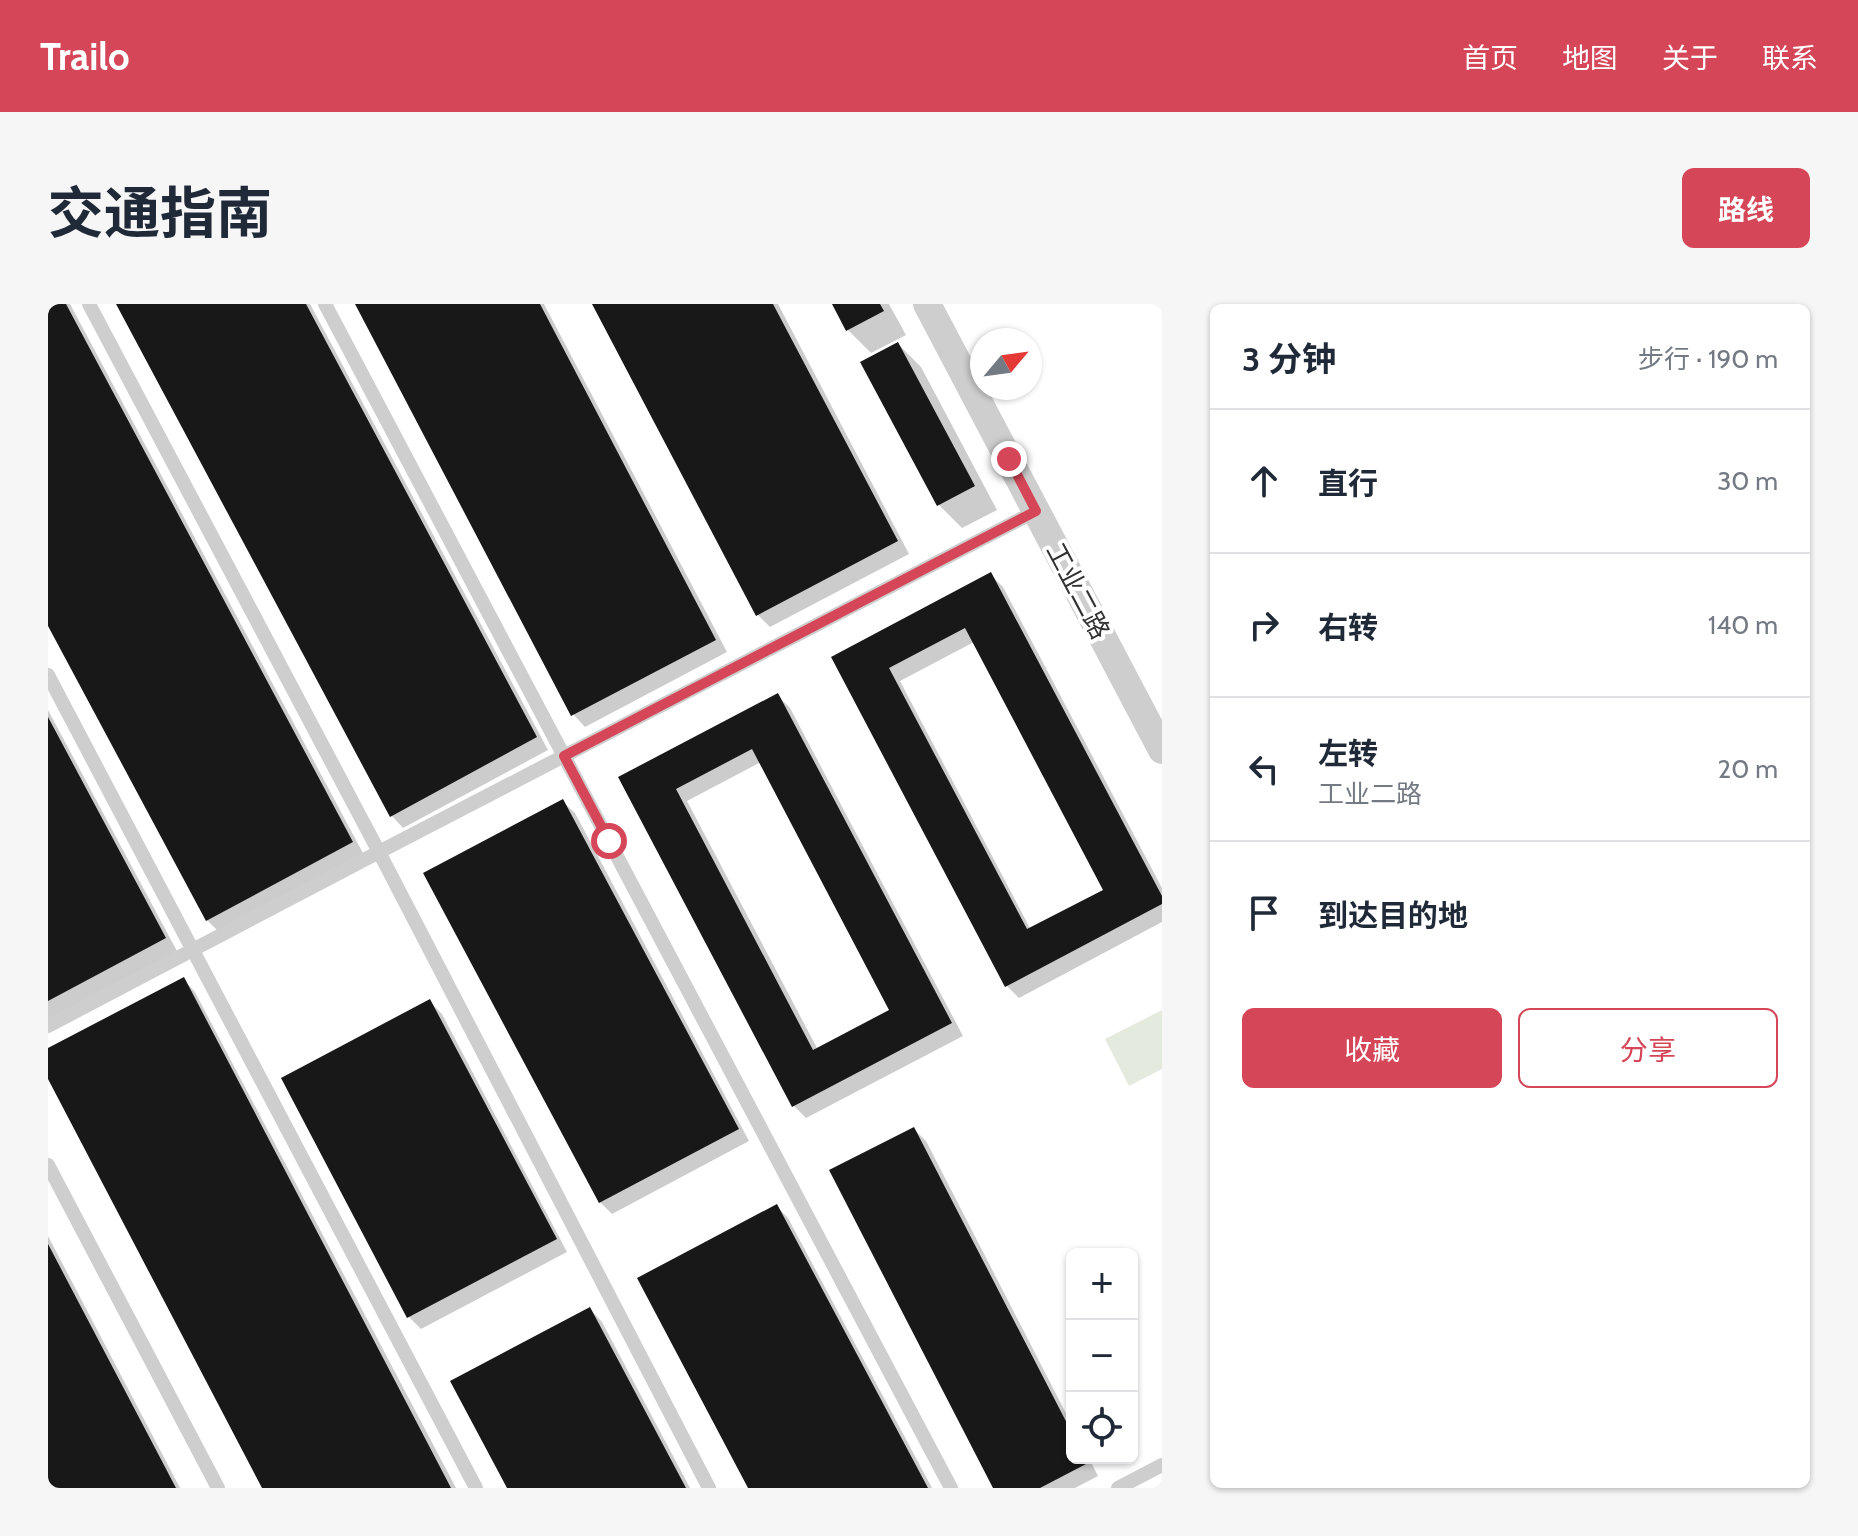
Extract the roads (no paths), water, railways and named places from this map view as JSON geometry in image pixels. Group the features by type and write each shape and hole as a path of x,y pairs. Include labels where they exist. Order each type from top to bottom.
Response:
{"street":[{"name":"工业二路","path":"927,304 1162,750"}],"lane":[{"path":"89,304 379,852 709,1488"},
{"path":"325,304 951,1488"},
{"path":"48,1026 1036,511"},
{"path":"48,675 476,1488"},
{"path":"48,1165 218,1488"},
{"path":"1118,1488 1162,1465"}]}
